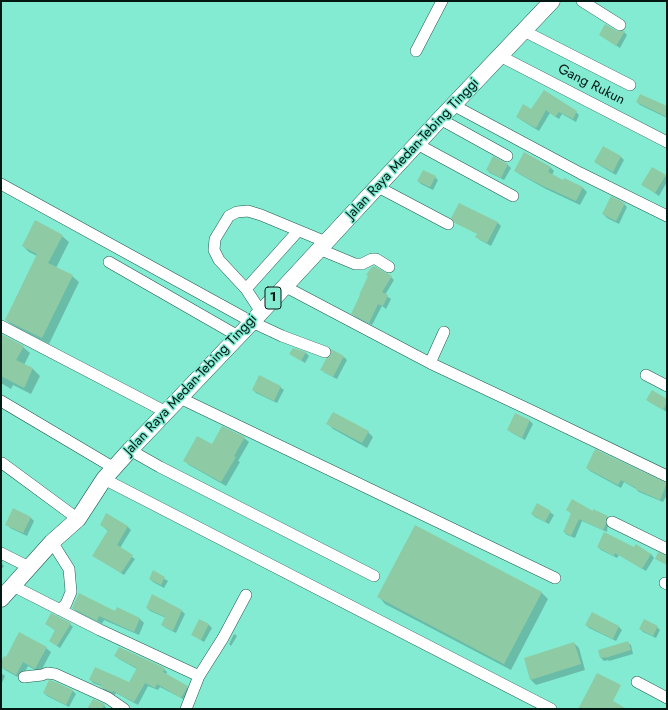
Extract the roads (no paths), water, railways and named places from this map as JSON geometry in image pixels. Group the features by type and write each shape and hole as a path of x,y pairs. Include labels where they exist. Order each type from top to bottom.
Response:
{"highway":[{"name":"Jalan Raya Medan-Tebing Tinggi","path":"1,599 52,542 78,519 109,473 130,450 257,317 284,286 524,31 548,2"}],"street":[{"path":"416,51 442,1"},
{"path":"582,1 620,25"},
{"path":"524,31 630,85"},
{"name":"Gang Rukun","path":"500,56 667,142"},
{"path":"453,105 667,216"},
{"path":"440,119 507,156"},
{"path":"417,144 513,196"},
{"path":"1,184 257,317 282,336 325,352"},
{"path":"378,187 448,224"},
{"path":"257,317 246,289 219,260 214,250 215,239 229,216 237,212 248,211 262,215 298,231 355,264 362,264 372,259 376,259 389,267"},
{"path":"246,289 298,231"},
{"path":"109,262 238,336"},
{"path":"284,286 430,363 667,476"},
{"path":"1,326 166,412"},
{"path":"430,363 444,332"},
{"path":"646,375 667,386"},
{"path":"180,398 555,578"},
{"path":"1,401 109,473 551,709"},
{"path":"130,450 160,467 374,576"},
{"path":"2,463 78,519"},
{"path":"612,522 667,549"},
{"path":"52,542 69,569 71,592 66,604 60,610"},
{"path":"1,553 29,567"},
{"path":"13,586 199,676"},
{"path":"186,709 199,676 223,638 246,594"},
{"path":"24,677 48,673 55,674 108,698 124,709"},
{"path":"637,682 667,698"}]}
